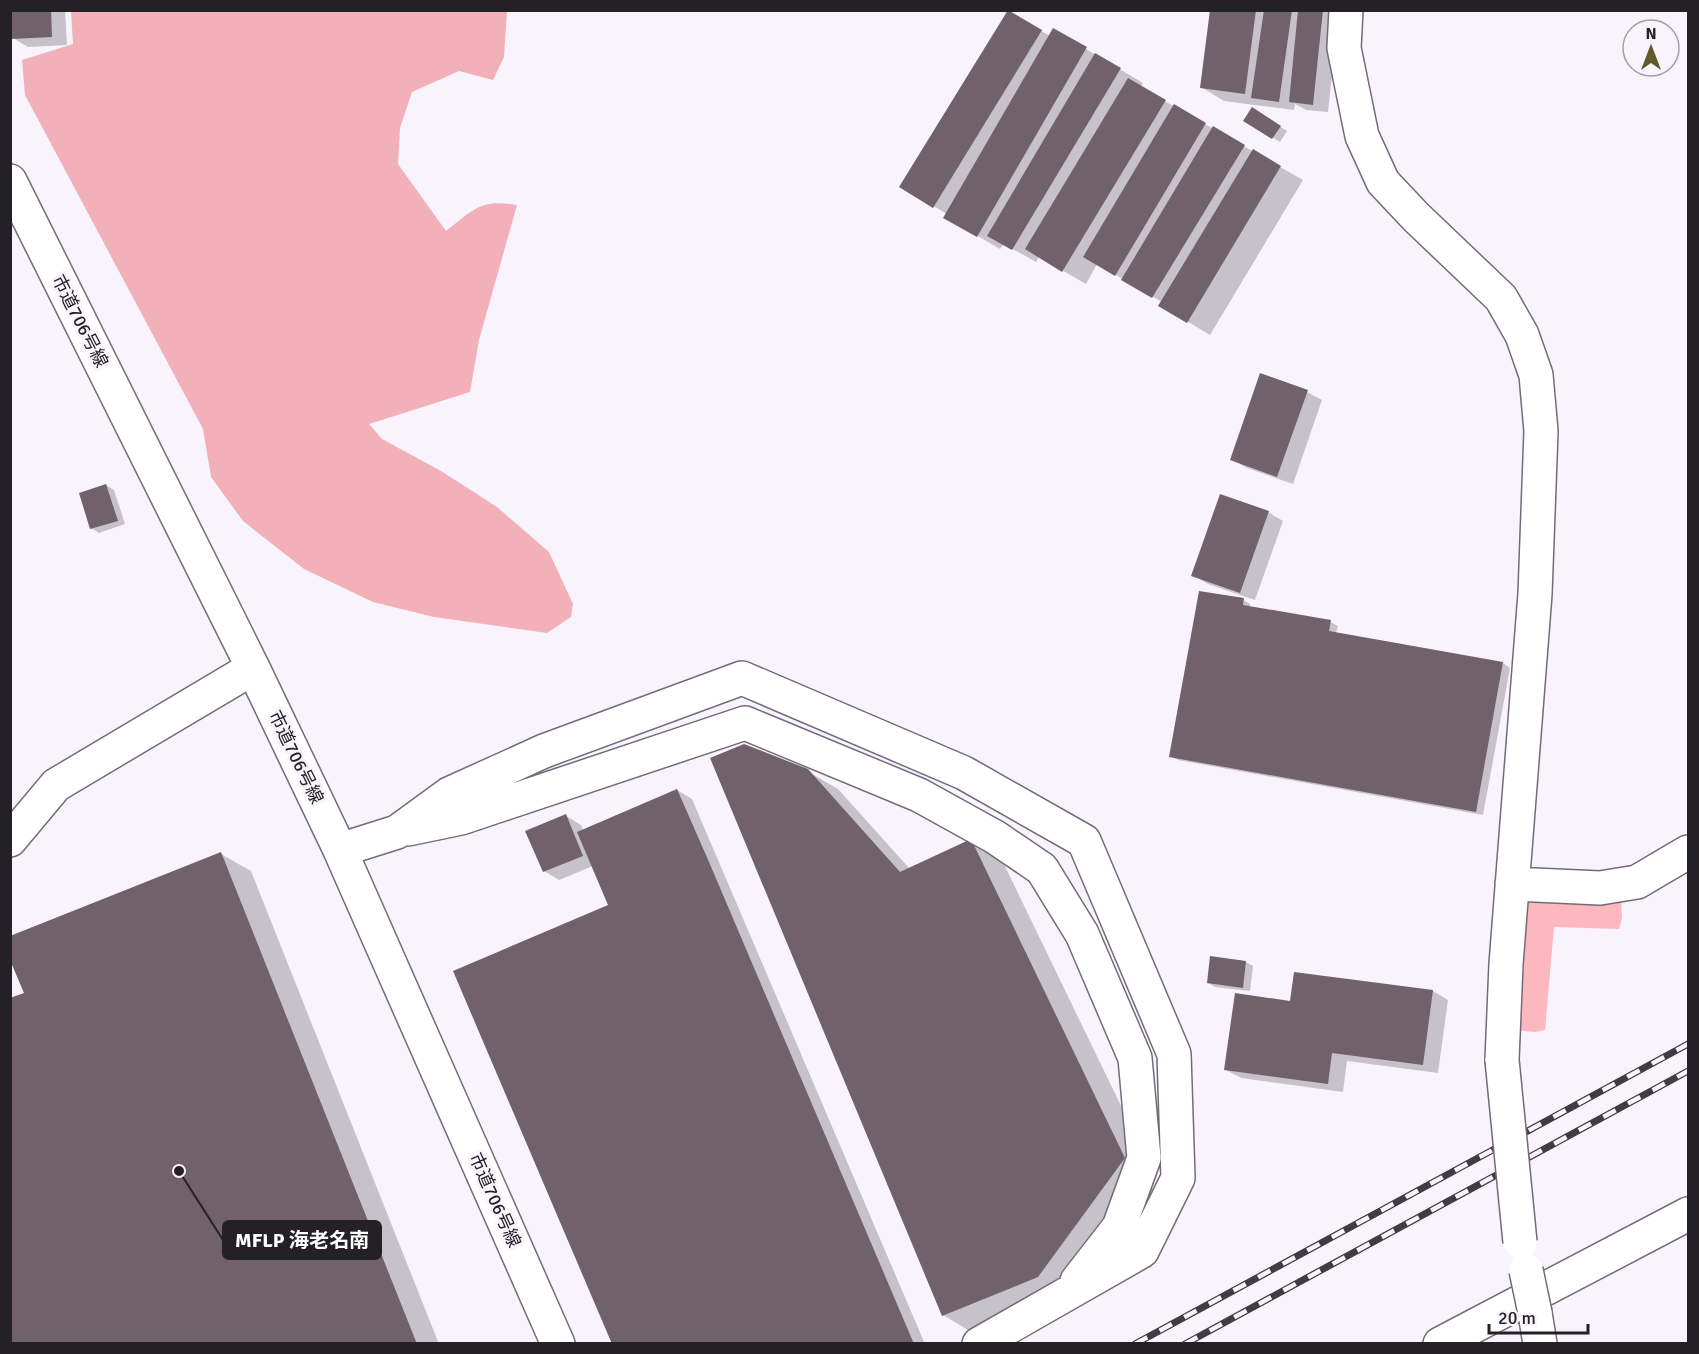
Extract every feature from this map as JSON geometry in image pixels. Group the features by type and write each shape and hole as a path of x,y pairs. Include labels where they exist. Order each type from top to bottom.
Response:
{"street":[{"path":"1346,10 1344,48 1362,136 1383,182 1416,218 1501,298 1522,335 1536,375 1541,432 1535,594 1506,964 1502,1060 1523,1256 1537,1328"},
{"name":"市道706号線","path":"10,181 253,668 340,850 558,1344"},
{"path":"10,840 56,785 253,668"},
{"path":"398,832 449,794 544,751 742,678 964,773 1084,842 1174,1054 1178,1178 1142,1251 979,1344"},
{"path":"340,850 398,832 460,818 745,723 919,795 995,837 1042,870 1082,934 1135,1058 1144,1158 1119,1227 1067,1294"},
{"path":"1512,884 1600,888 1637,882 1689,852"},
{"path":"1440,1344 1689,1214"}],"shaded area":[{"path":"71,11 507,11 504,57 493,80 459,71 412,92 400,128 398,164 446,231 471,212 485,205 517,205 479,340 470,392 369,424 382,439 441,471 497,507 549,552 573,604 571,617 547,633 434,617 373,602 304,569 243,521 211,477 203,429 25,95 22,60 73,44"},
{"path":"1536,892 1621,896 1622,917 1619,929 1554,927 1545,1030 1535,1032 1512,1030 1522,902"}],"building":[{"path":"10,10 51,10 52,37 11,39"},
{"path":"1008,10 1042,30 933,208 899,187"},
{"path":"1210,10 1256,10 1245,94 1200,88"},
{"path":"1264,10 1292,10 1279,102 1251,98"},
{"path":"1298,10 1323,10 1313,105 1289,102"},
{"path":"1053,28 1087,47 977,237 943,218"},
{"path":"1095,53 1121,68 1012,250 987,236"},
{"path":"1128,78 1166,100 1062,272 1025,249"},
{"path":"1174,104 1206,123 1115,276 1083,257"},
{"path":"1252,107 1281,126 1272,139 1243,121"},
{"path":"1213,126 1245,145 1152,298 1121,280"},
{"path":"1253,149 1281,166 1187,323 1158,306"},
{"path":"1260,373 1308,390 1277,477 1230,460"},
{"path":"106,484 118,521 90,529 79,493"},
{"path":"1220,494 1269,511 1240,593 1191,576"},
{"path":"1199,591 1244,598 1243,605 1331,620 1329,631 1503,662 1476,812 1169,757"},
{"path":"744,744 808,769 900,872 971,839 1125,1158 1038,1277 942,1316 710,758"},
{"path":"677,789 914,1344 612,1344 453,971 608,905 577,832"},
{"path":"566,814 583,856 543,872 525,831"},
{"path":"221,852 417,1344 10,1344 10,998 24,993 10,960 10,936"},
{"path":"1210,956 1246,961 1243,988 1207,983"},
{"path":"1294,972 1433,990 1423,1065 1332,1053 1328,1084 1224,1070 1235,993 1290,1001"}],"railway":[{"path":"1135,1344 1688,1044"},
{"path":"1185,1344 1688,1071"}],"place":[{"name":"MFLP 海老名南","path":"179,1171"}]}
